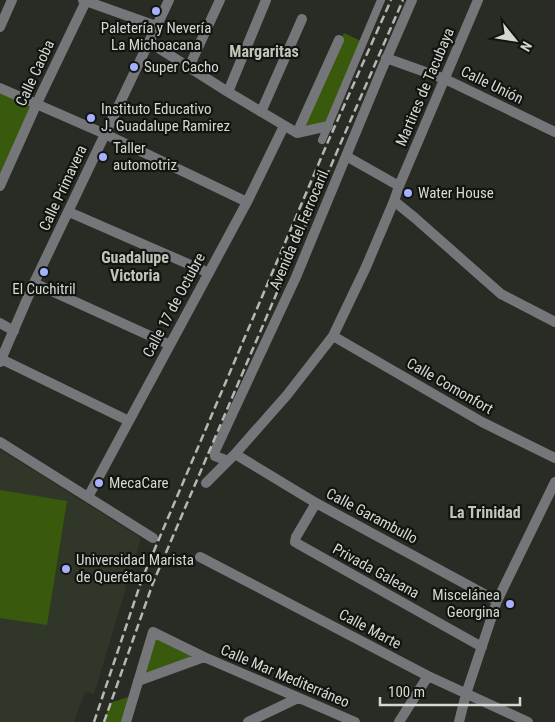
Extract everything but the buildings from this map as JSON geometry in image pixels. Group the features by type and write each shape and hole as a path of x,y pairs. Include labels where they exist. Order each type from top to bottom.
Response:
{"street":[{"path":"0,27 12,0"},
{"name":"Calle Primavera","path":"1,360 34,284 169,0"},
{"path":"189,67 220,0"},
{"path":"228,92 266,0"},
{"path":"322,140 380,0"},
{"name":"Avenida del Ferrocaril","path":"232,457 216,456 215,451 296,277 386,58 412,0"},
{"name":"Martires de Tacubaya","path":"206,483 232,457 287,395 332,336 366,267 478,0"},
{"path":"85,1 156,26"},
{"name":"Calle Caoba","path":"0,186 85,1"},
{"path":"260,112 302,19"},
{"path":"297,133 339,40"},
{"path":"149,42 297,133 328,126"},
{"name":"Calle Unión","path":"386,58 445,79 555,132"},
{"path":"0,88 105,134 247,202"},
{"name":"Calle 17 de Octubre","path":"88,497 247,202 284,126"},
{"path":"346,156 399,186"},
{"path":"394,201 501,294 555,322"},
{"path":"68,212 209,273"},
{"path":"34,284 170,345"},
{"path":"0,323 14,332"},
{"name":"Calle Comonfort","path":"332,336 482,422 555,458"},
{"path":"1,360 129,421"},
{"path":"0,442 153,538"},
{"name":"Calle Garambullo","path":"232,457 497,601"},
{"path":"459,722 466,694 497,601 555,482"},
{"name":"Privada Galeana","path":"316,503 296,537 296,542 300,546 482,647"},
{"name":"Calle Marte","path":"200,557 428,676 528,722"},
{"name":"Calle Mar Mediterráneo","path":"126,722 153,632 204,657 355,722"},
{"name":"Calle Mar Mediterráneo","path":"138,681 204,657"},
{"path":"399,722 428,676"},
{"path":"248,722 298,698"}],"shaded area":[{"name":"Universidad Marista de Querétaro","path":"0,450 141,538 94,694 85,692 74,722 0,722"}],"green space":[{"path":"344,33 361,41 326,121 302,129"},
{"path":"0,92 32,105 0,183"},
{"path":"0,490 67,501 47,625 0,618"},
{"path":"153,633 202,657 139,680"},
{"path":"134,695 126,722 104,722 110,703"}],"railway":[{"path":"94,722 142,579 327,144 391,0"},
{"path":"104,722 153,583 403,0"}],"place":[{"name":"Paletería y Nevería La Michoacana","path":"156,11"},
{"name":"Super Cacho","path":"134,67"},
{"name":"Instituto Educativo J. Guadalupe Ramirez","path":"91,118"},
{"name":"Taller automotriz","path":"103,157"},
{"name":"Water House","path":"408,193"},
{"name":"El Cuchitril","path":"44,272"},
{"name":"MecaCare","path":"99,483"},
{"name":"Universidad Marista de Querétaro","path":"66,569"},
{"name":"Miscelánea Georgina","path":"510,604"}],"district":[{"name":"Margaritas","path":"264,51"},
{"name":"Guadalupe Victoria","path":"135,266"},
{"name":"La Trinidad","path":"485,512"}]}
